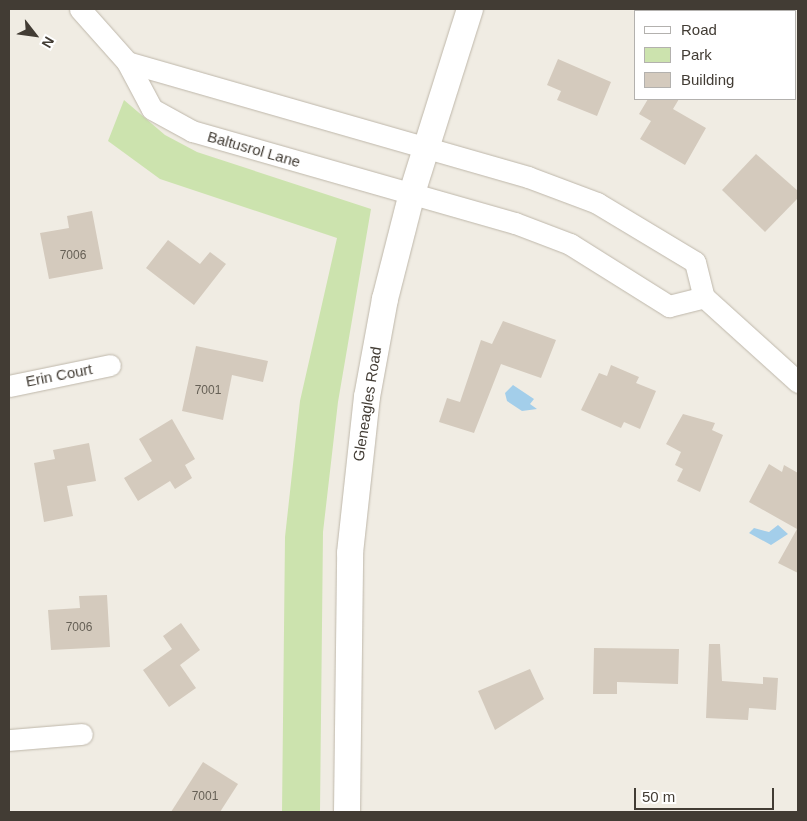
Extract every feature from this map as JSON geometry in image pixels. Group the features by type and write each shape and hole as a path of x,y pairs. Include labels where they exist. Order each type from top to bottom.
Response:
{"street":[{"name":"Baltusrol Lane","path":"80,9 126,62 152,108 192,131 515,223 570,244 670,306 704,296"},
{"name":"Gleneagles Road","path":"347,812 346,634 354,501 372,363 412,193 470,9"},
{"path":"126,62 528,177 597,203 695,262 704,296 798,382"},
{"name":"Erin Court","path":"9,386 110,365"},
{"path":"9,740 82,734"}],"green space":[{"path":"124,100 165,135 197,152 371,209 338,402 323,532 320,812 282,812 285,537 300,401 337,238 160,179 108,141"}],"water":[{"path":"513,385 534,399 530,404 537,409 522,411 507,401 505,393"},
{"path":"778,525 788,534 771,545 749,533 754,528 769,532"}],"building":[{"path":"558,59 611,82 597,116 557,100 561,91 547,85"},
{"path":"647,100 678,100 673,109 706,128 685,165 640,139 651,121 639,114"},
{"path":"756,154 798,191 798,198 765,232 722,190"},
{"path":"92,211 103,269 49,279 40,233 69,228 67,216"},
{"path":"168,240 200,264 210,252 226,264 194,305 146,268"},
{"path":"503,321 556,340 541,378 501,364 474,433 439,422 447,398 460,402 481,340 492,344"},
{"path":"196,346 268,361 263,382 232,375 223,420 182,411"},
{"path":"611,365 639,377 636,383 656,391 640,429 624,422 621,428 581,410 599,373 607,376"},
{"path":"683,414 715,423 712,430 723,435 700,492 677,481 683,469 675,465 681,452 666,444"},
{"path":"172,419 195,459 185,465 192,478 175,489 170,481 138,501 124,478 152,461 139,439"},
{"path":"89,443 96,481 67,486 73,516 44,522 34,463 55,459 53,450"},
{"path":"769,464 782,472 784,465 798,473 798,573 778,563 797,529 749,502"},
{"path":"107,595 110,647 51,650 48,610 80,608 79,596"},
{"path":"181,623 200,650 180,665 196,688 169,707 143,670 172,649 163,636"},
{"path":"709,644 720,644 722,681 763,684 763,677 778,678 776,710 749,708 748,720 706,718"},
{"path":"594,648 679,649 678,684 617,682 617,694 593,694"},
{"path":"530,669 544,699 495,730 478,691"},
{"path":"203,762 238,784 220,812 171,812"}]}
